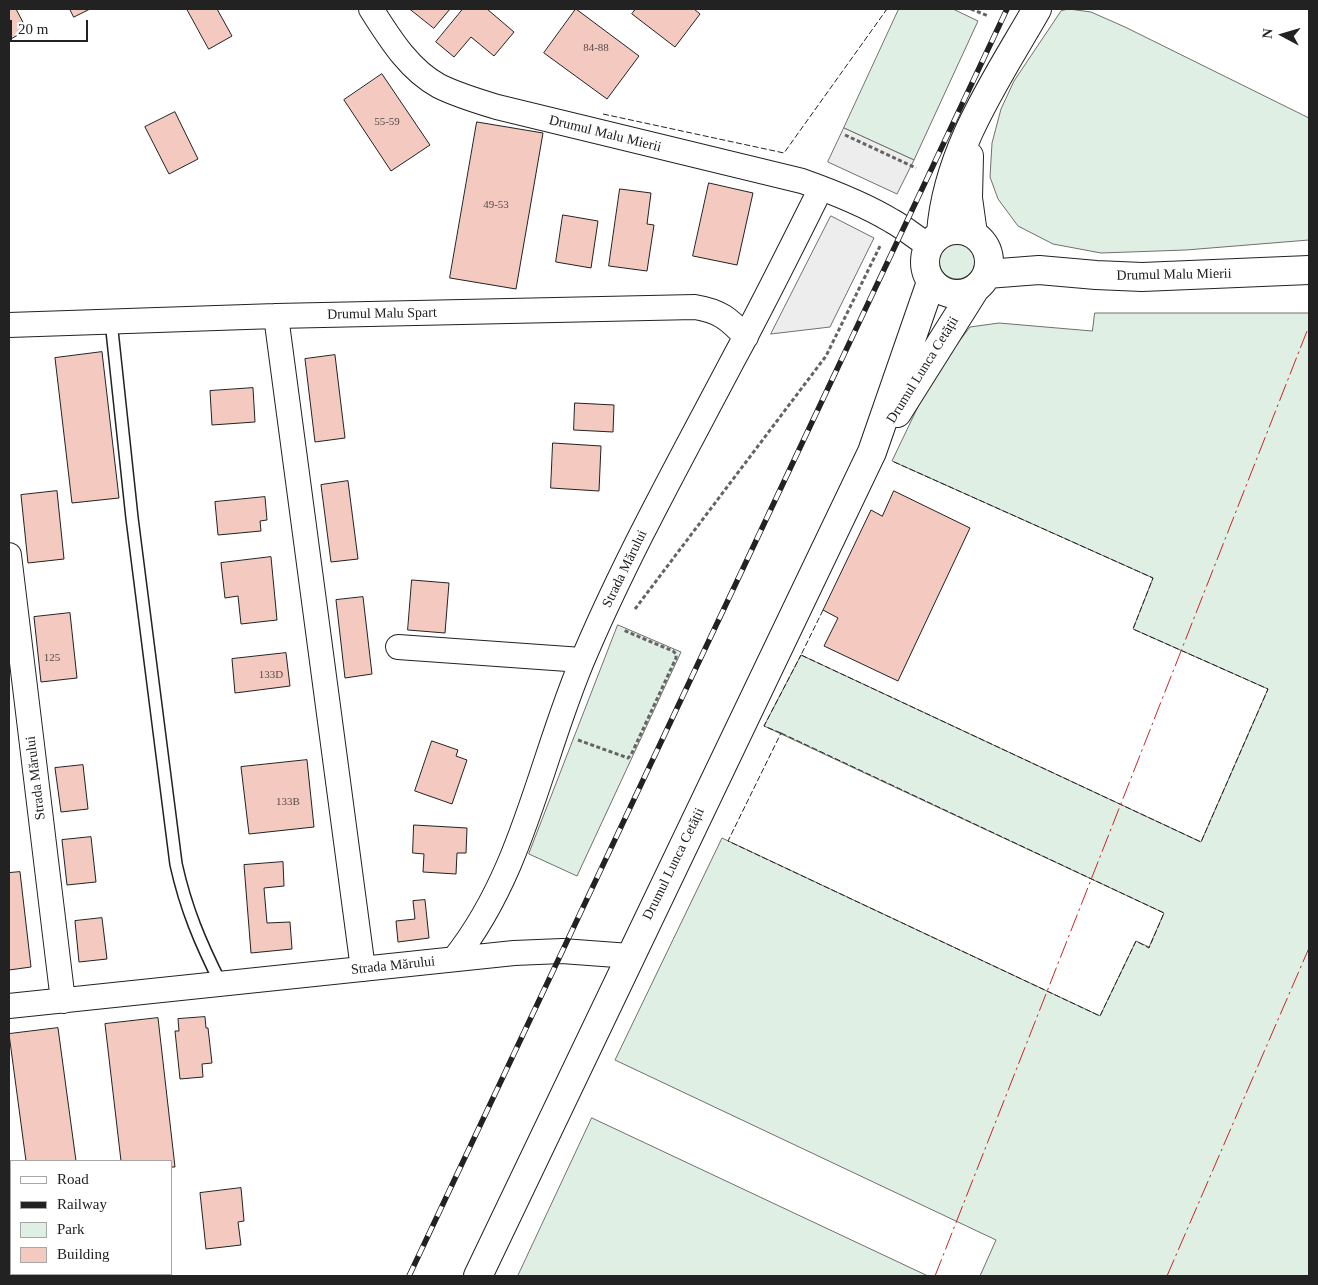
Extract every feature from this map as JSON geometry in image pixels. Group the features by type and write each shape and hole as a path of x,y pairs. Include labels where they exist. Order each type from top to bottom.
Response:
{"street":[{"name":"Drumul Malu Mierii","path":"371,9 404,56 420,73 438,86 462,96 496,107 802,182 821,188 934,239"},
{"path":"934,239 956,229 965,230 973,234 986,247 984,273 957,294 947,293 938,289 931,282 926,273 924,263 934,239 950,182 974,120 1037,9"},
{"path":"973,234 967,183 969,148 974,120"},
{"name":"Strada Mărului","path":"454,959 470,940 498,892 520,838 582,660 627,562 746,337 821,188"},
{"name":"Drumul Malu Mierii","path":"984,273 1039,270 1118,277 1309,270"},
{"name":"Drumul Lunca Cetății","path":"478,1276 872,452 984,273"},
{"name":"Drumul Lunca Cetății","path":"872,452 931,282"},
{"name":"Drumul Malu Spart","path":"9,325 276,316 695,307 720,313 746,337"},
{"path":"276,316 363,969"},
{"name":"Strada Mărului","path":"9,555 63,1001"},
{"path":"398,647 582,660"},
{"name":"Strada Mărului","path":"9,1006 514,953 562,951 630,956"}],"lane":[{"path":"110,321 132,518 176,864 184,899 195,930 221,984"}],"path":[{"path":"971,9 988,16"},
{"path":"845,135 916,168"},
{"path":"630,615 826,356 892,221"},
{"path":"556,732 625,758 631,755 676,658 676,654 620,629 625,622"}],"green space":[{"path":"899,9 953,9 978,21 914,160 844,128"},
{"path":"1069,9 1091,12 1125,27 1309,118 1309,240 1186,250 1101,253 1053,244 1018,226 998,199 990,177 992,143 1001,109 1014,81 1061,11"},
{"path":"957,243 964,244 970,248 974,254 974,268 970,274 964,278 957,279 950,278 944,274 940,268 939,261 940,254 944,248 950,244"},
{"path":"1095,313 1309,313 1309,1276 980,1276 996,1240 615,1060 722,838 1100,1016 1136,941 1149,947 1164,913 764,726 801,655 1201,842 1268,689 1133,629 1153,578 892,461 924,394 950,353 970,327 999,323 1092,331"},
{"path":"618,625 681,652 577,876 529,854"},
{"path":"592,1118 928,1276 518,1276"}],"shaded area":[{"path":"844,128 914,160 897,194 828,162"},
{"path":"831,216 874,238 830,327 771,334"},
{"path":"9,1209 10,1275 80,1275 80,1276 9,1276"}],"building":[{"path":"9,9 16,9 27,30 9,40"},
{"path":"70,9 90,9 74,17"},
{"path":"187,9 217,9 232,36 209,49"},
{"path":"410,9 450,9 434,28"},
{"path":"463,9 487,9 514,32 494,56 471,37 454,57 436,42"},
{"path":"576,9 639,56 607,99 544,53"},
{"path":"636,9 694,9 700,14 675,47 632,14"},
{"path":"382,74 430,145 391,171 344,100"},
{"path":"175,112 198,159 169,174 145,127"},
{"path":"477,122 543,133 516,289 450,278"},
{"path":"709,183 753,193 737,265 693,256"},
{"path":"620,189 651,193 647,224 654,225 647,271 609,266"},
{"path":"563,215 598,221 591,268 556,262"},
{"path":"102,352 119,498 72,503 55,358"},
{"path":"335,355 345,438 315,442 305,359"},
{"path":"253,388 255,422 212,425 210,391"},
{"path":"575,403 614,405 613,432 574,430"},
{"path":"553,443 601,446 599,491 551,488"},
{"path":"348,481 358,559 331,562 321,485"},
{"path":"57,491 64,559 28,563 21,495"},
{"path":"894,491 970,528 898,681 824,646 838,618 823,610 871,510 882,516"},
{"path":"265,497 267,520 260,521 261,531 218,535 215,502"},
{"path":"271,557 277,620 241,624 238,596 225,598 221,563"},
{"path":"412,580 449,583 445,633 408,630"},
{"path":"363,597 372,674 345,678 336,600"},
{"path":"70,613 77,678 41,682 34,617"},
{"path":"286,653 290,686 235,693 232,659"},
{"path":"432,741 458,750 456,756 467,760 452,804 415,791"},
{"path":"307,760 314,827 249,834 241,767"},
{"path":"83,765 88,809 61,812 55,768"},
{"path":"414,825 467,828 466,853 457,853 456,874 423,872 424,854 413,853"},
{"path":"91,837 96,882 67,885 62,840"},
{"path":"283,862 284,886 264,888 267,923 290,922 292,949 251,953 244,865"},
{"path":"20,872 31,967 9,970 9,873"},
{"path":"425,900 429,938 398,942 396,921 415,919 413,901"},
{"path":"102,918 107,959 79,962 75,921"},
{"path":"205,1017 212,1063 202,1064 203,1077 180,1079 175,1031 179,1031 178,1019"},
{"path":"158,1018 175,1167 172,1167 172,1160 121,1160 105,1024"},
{"path":"58,1028 76,1160 26,1160 9,1034"},
{"path":"241,1188 244,1221 238,1222 241,1245 206,1249 200,1193"},
{"path":"101,1275 135,1275 135,1276"}],"railway":[{"path":"409,1276 1007,9"}],"fence":[{"path":"603,114 784,153 887,9"},
{"path":"823,610 801,655 1201,842 1268,689 1133,629 1153,578 892,461"},
{"path":"781,733 764,726 801,655"},
{"path":"781,733 1164,913 1149,948 1136,941 1100,1016 728,841 781,733"}],"power":[{"path":"935,1276 1309,326"},
{"path":"1167,1276 1309,948"}]}
